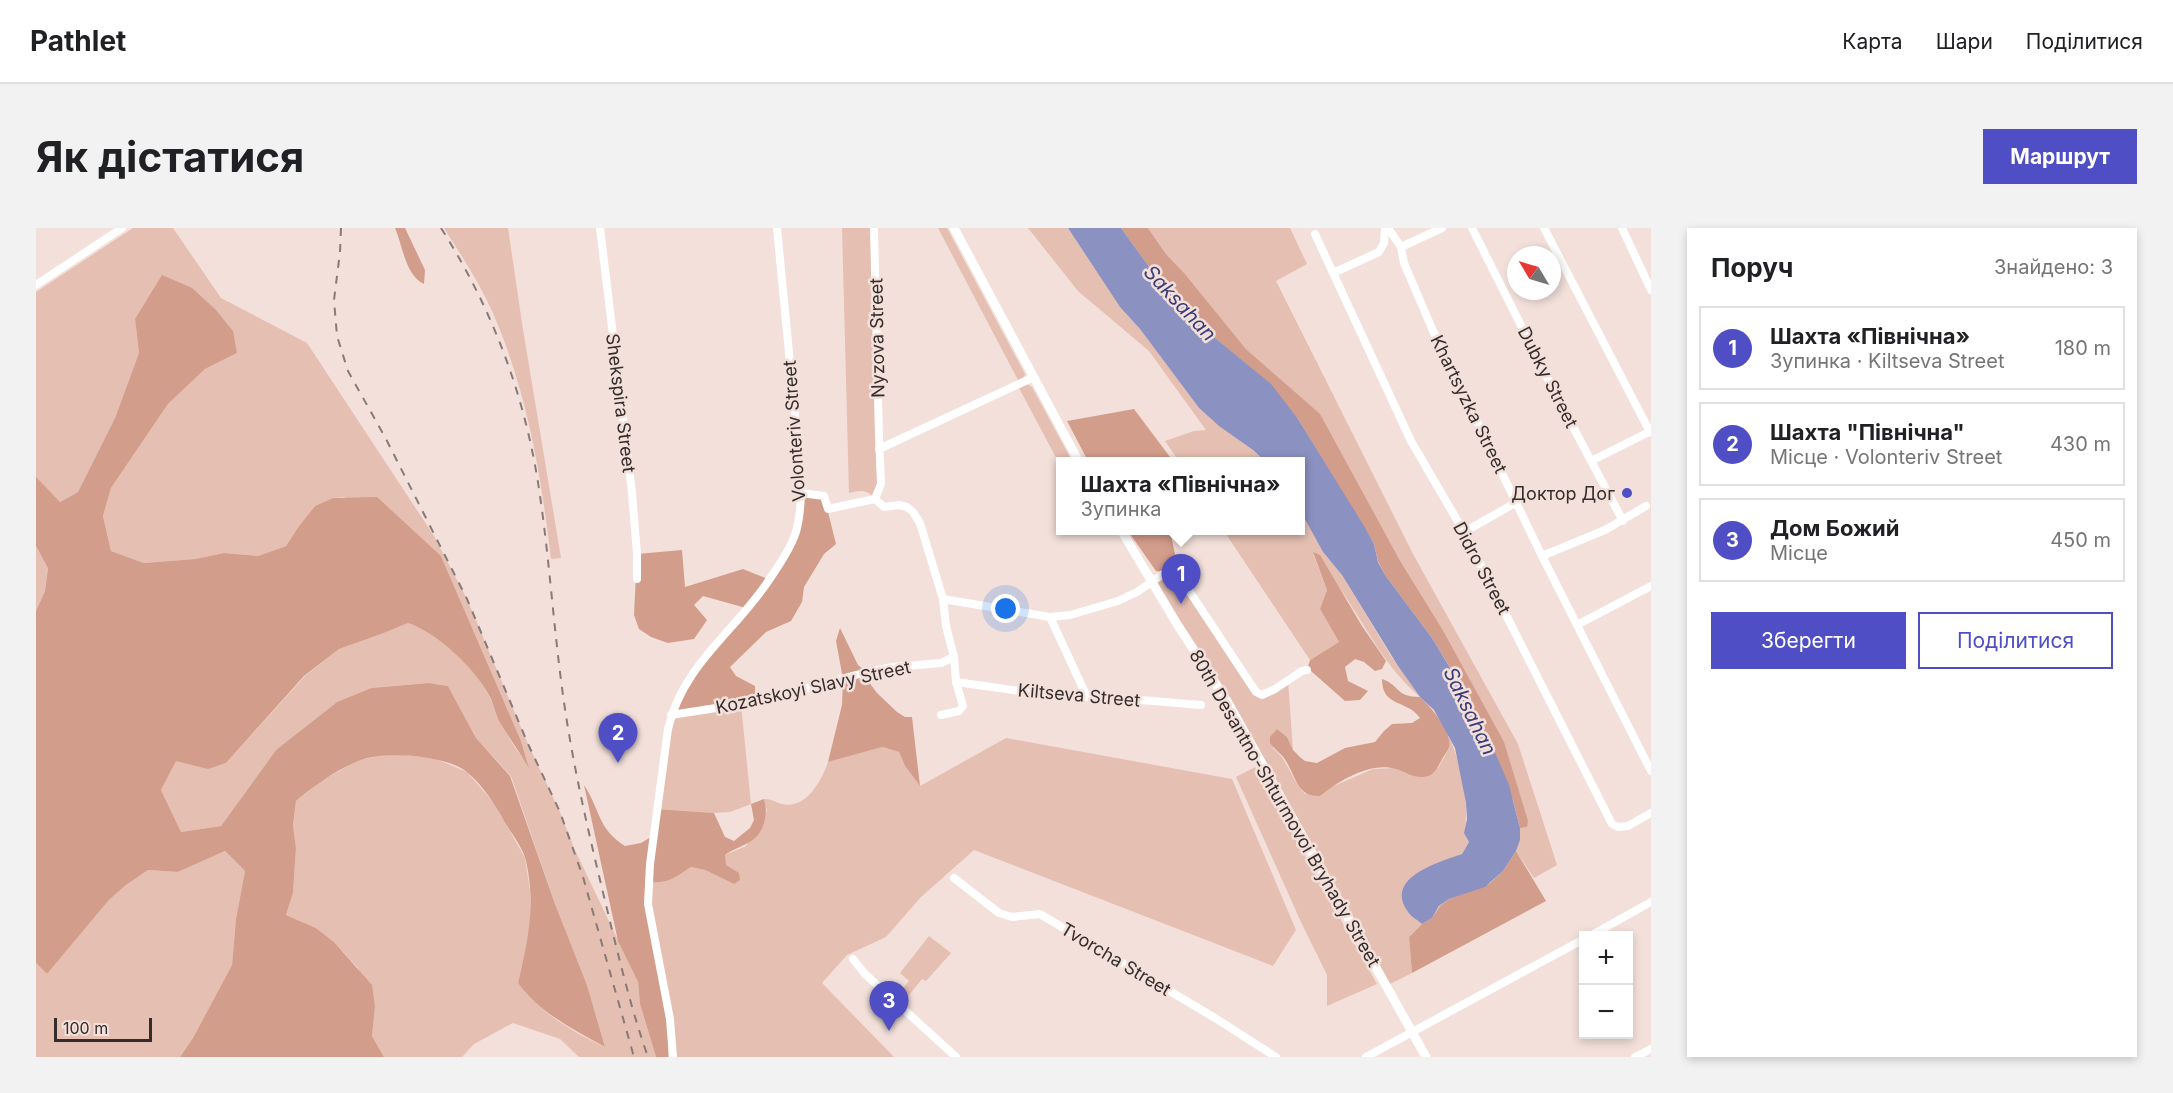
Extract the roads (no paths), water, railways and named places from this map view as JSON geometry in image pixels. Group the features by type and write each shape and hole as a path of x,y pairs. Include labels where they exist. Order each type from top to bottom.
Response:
{"street":[{"path":"36,285 122,228"},
{"name":"Shekspira Street","path":"600,228 632,493 637,579"},
{"name":"Volonteriv Street","path":"673,1057 670,1019 648,904 648,882 671,715 700,660 770,580 796,531 801,494 777,228"},
{"name":"Nyzova Street","path":"874,228 881,484 875,499"},
{"path":"954,228 1076,457"},
{"path":"1333,273 1379,252 1384,243 1387,228"},
{"name":"Khartsyzka Street","path":"1387,228 1401,247 1404,263 1433,332 1542,556 1651,771"},
{"path":"1401,247 1442,228"},
{"name":"Dubky Street","path":"1472,228 1623,520"},
{"path":"1544,228 1650,432 1591,461"},
{"path":"1622,228 1651,290"},
{"name":"Didro Street","path":"1315,234 1411,441 1464,532 1612,824 1618,827 1628,826 1651,813"},
{"path":"879,448 1034,377"},
{"path":"801,494 824,496 828,509 875,499 884,507 899,505 907,507 918,517 943,599 946,626 954,657 956,682 963,701 963,709 941,715"},
{"path":"1464,532 1517,502"},
{"path":"1542,556 1605,530 1646,506"},
{"name":"80th Desantno-Shturmovoi Bryhady Street","path":"1123,535 1227,701 1426,1057"},
{"path":"943,599 1050,617 1070,615 1118,601 1137,592 1166,572 1175,572 1256,692 1262,695 1269,693 1307,670"},
{"path":"1577,625 1651,586"},
{"path":"1050,617 1087,697"},
{"name":"Kozatskoyi Slavy Street","path":"671,715 755,702 867,672 893,667 941,663 954,657"},
{"name":"Kiltseva Street","path":"956,682 1056,696 1201,705"},
{"name":"Tvorcha Street","path":"954,878 999,913 1011,917 1040,914 1276,1057"},
{"path":"1599,931 1651,902"},
{"path":"1366,1057 1579,942"},
{"path":"853,959 865,974 956,1057"},
{"path":"1635,1057 1651,1049"}],"water":[{"name":"Saksahan","path":"1068,228 1121,228 1163,286 1214,337 1271,384 1298,419 1364,526 1374,544 1378,562 1385,575 1432,638 1467,696 1497,757 1509,785 1520,828 1520,840 1516,851 1503,871 1485,887 1449,899 1439,906 1432,918 1422,924 1408,912 1402,900 1403,890 1408,881 1428,867 1462,854 1469,842 1464,833 1467,819 1466,803 1455,748 1434,710 1420,697 1398,666 1342,575 1323,552 1305,519 1305,457 1261,457 1219,426 1199,408 1140,329 1120,307"}],"railway":[{"path":"341,228 334,300 337,336 348,371 386,439 467,599 528,744 560,812 583,877 634,1057"},
{"path":"441,228 476,289 491,321 504,353 525,420 539,489 561,682 574,759 589,834 616,946 648,1057"}],"place":[{"name":"Доктор Дог","path":"1627,493"},
{"name":"Шахта «Північна»","path":"1181,604"},
{"name":"Шахта \"Північна\"","path":"618,763"},
{"name":"Дом Божий","path":"889,1031"}]}
